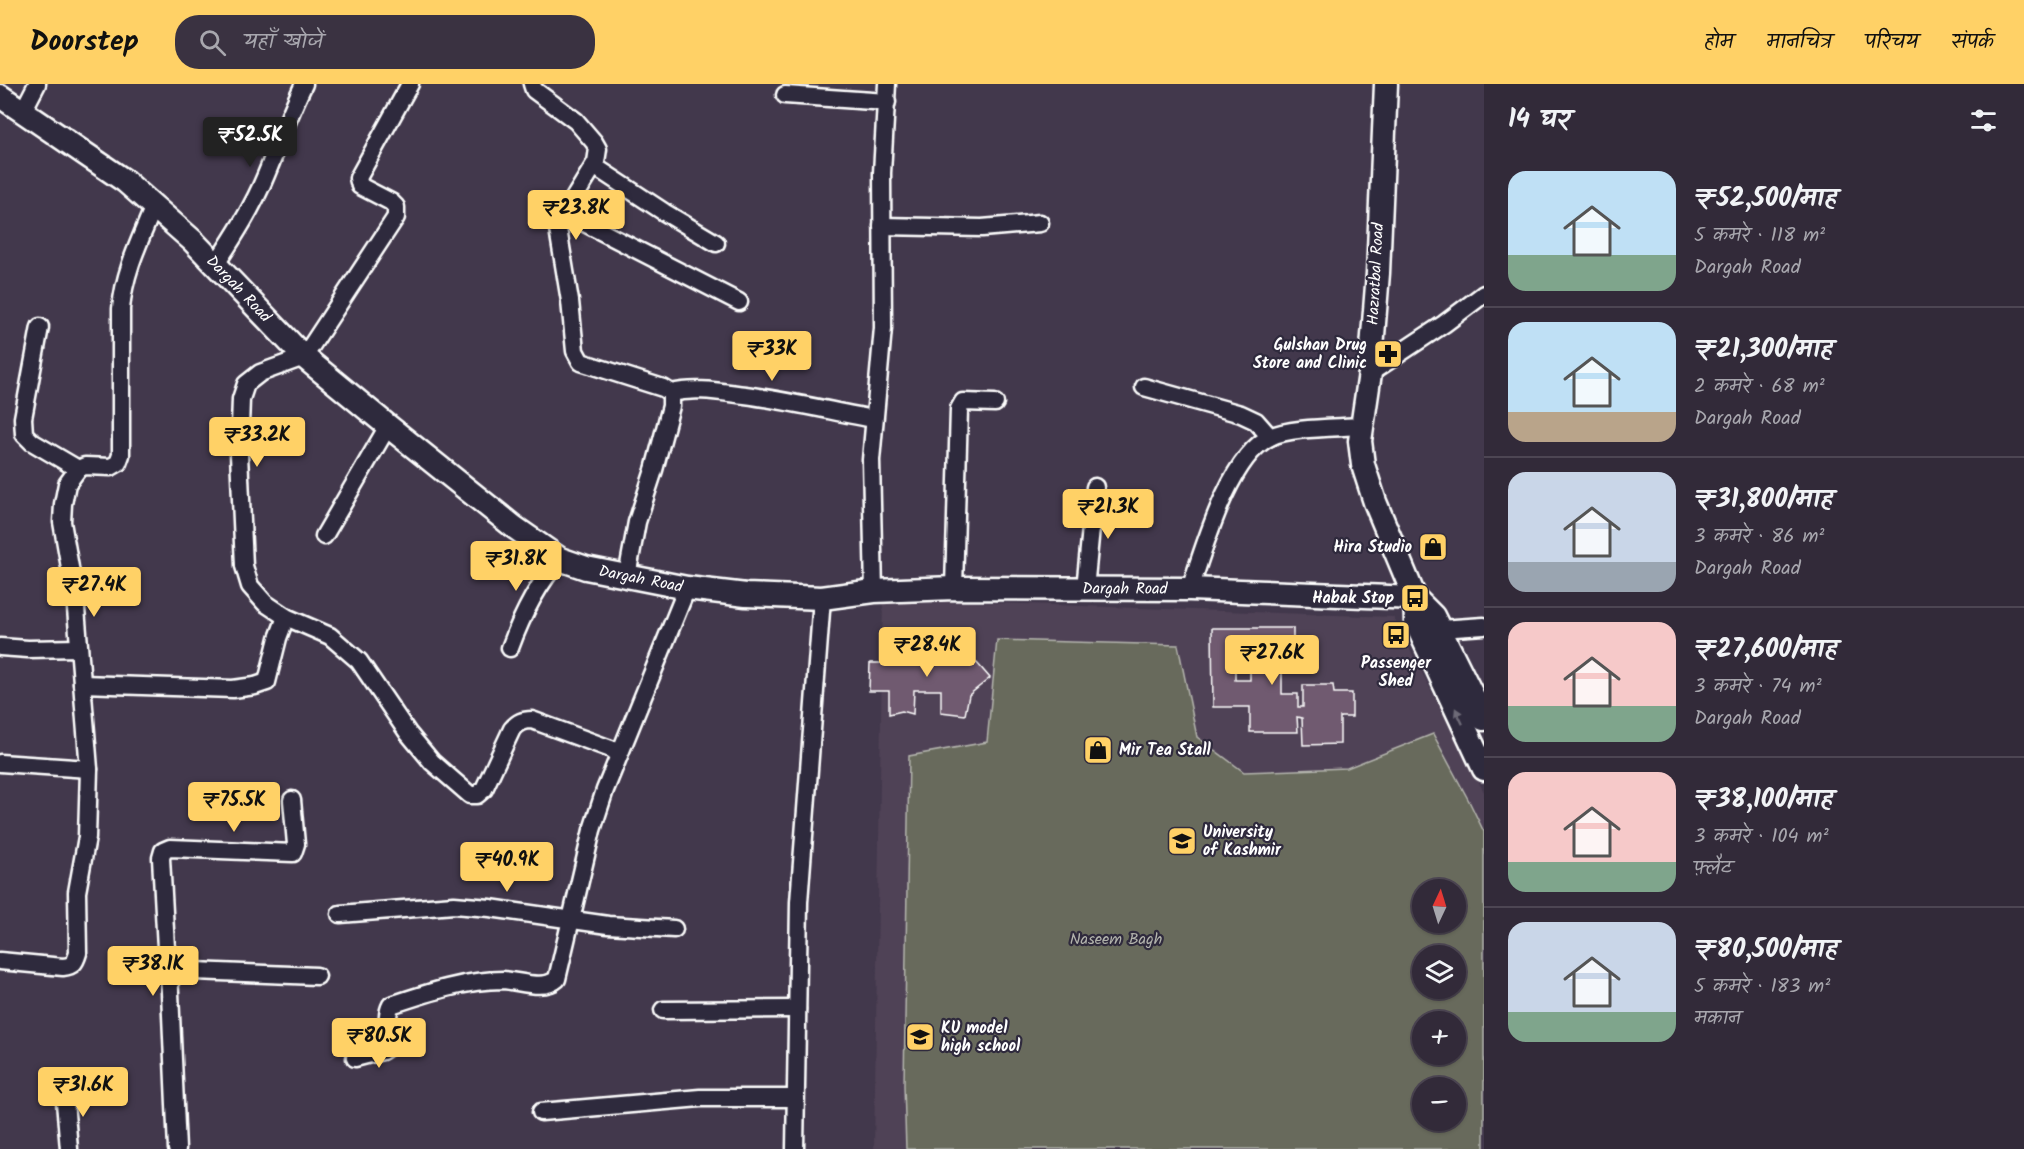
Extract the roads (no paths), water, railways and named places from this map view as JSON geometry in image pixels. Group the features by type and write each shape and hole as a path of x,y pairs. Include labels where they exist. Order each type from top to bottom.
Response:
{"street":[{"path":"23,111 37,84"},
{"path":"216,264 250,210 303,84"},
{"path":"410,84 358,178 360,186 396,207 396,217 304,357 260,373 246,384 241,399 239,454 244,566 250,586 265,603 286,617 330,636 359,661 408,733 432,762 470,795 477,795 484,789 512,729 524,720 532,720 619,752"},
{"path":"532,84 534,90 576,121 598,148 598,157 594,166 560,222 557,235 570,301 577,357 588,366 663,388 671,393 704,390 760,397 874,419"},
{"path":"874,591 871,460 882,328 882,173 888,102 887,84"},
{"name":"Hazratbal Road","path":"1386,84 1378,273 1370,372 1360,441 1363,465 1375,502 1415,598 1416,623 1484,769"},
{"path":"785,95 888,102"},
{"name":"Dargah Road","path":"0,96 125,181 216,264 304,357 514,527 560,559 586,568 687,588 746,595 822,598 874,591 954,588 1190,589 1415,598"},
{"path":"594,166 716,243"},
{"path":"0,961 63,967 75,962 78,953 77,892 86,846 89,769 75,596 62,522 67,484 78,469 85,466 111,467 118,463 121,455 122,288 154,206"},
{"path":"565,213 739,302"},
{"path":"882,226 982,228 1040,223"},
{"path":"1370,372 1444,324 1484,294"},
{"path":"40,327 23,418 24,434 78,469"},
{"path":"1144,387 1241,414 1256,421 1270,437"},
{"path":"627,576 637,522 671,406 671,393"},
{"path":"954,588 958,409 963,402 995,403"},
{"path":"324,536 388,426"},
{"path":"1190,589 1228,488 1241,465 1257,446 1270,437 1290,432 1361,426"},
{"path":"1085,589 1095,487"},
{"path":"510,648 520,621 537,589 560,559"},
{"path":"355,1058 382,1051 388,1047 387,1013 391,1005 436,991 488,980 511,980 542,985 553,983 556,979 592,830 619,752 687,588"},
{"path":"795,1149 802,846 813,733 822,598"},
{"name":"Hazratbal Road","path":"1415,598 1433,616 1484,718"},
{"path":"82,684 233,689 255,686 267,682 286,617"},
{"path":"1440,629 1484,626"},
{"path":"0,647 78,648"},
{"path":"0,763 89,769"},
{"path":"177,1149 169,970 161,858 163,851 170,848 293,853 296,844 292,800"},
{"path":"340,914 454,905 490,908 608,926 674,929"},
{"path":"169,970 317,976"},
{"path":"663,1010 797,1009"},
{"path":"64,1090 69,1149"},
{"path":"541,1112 700,1098 795,1098"}],"place":[{"name":"Gulshan Drug Store and Clinic","path":"1388,354"},
{"name":"Hira Studio","path":"1433,547"},
{"name":"Habak Stop","path":"1415,598"},
{"name":"Passenger Shed","path":"1396,635"},
{"name":"Mir Tea Stall","path":"1098,750"},
{"name":"University of Kashmir","path":"1182,841"},
{"name":"KU model high school","path":"920,1037"}],"park label":[{"name":"Naseem Bagh","path":"1116,939"}]}
